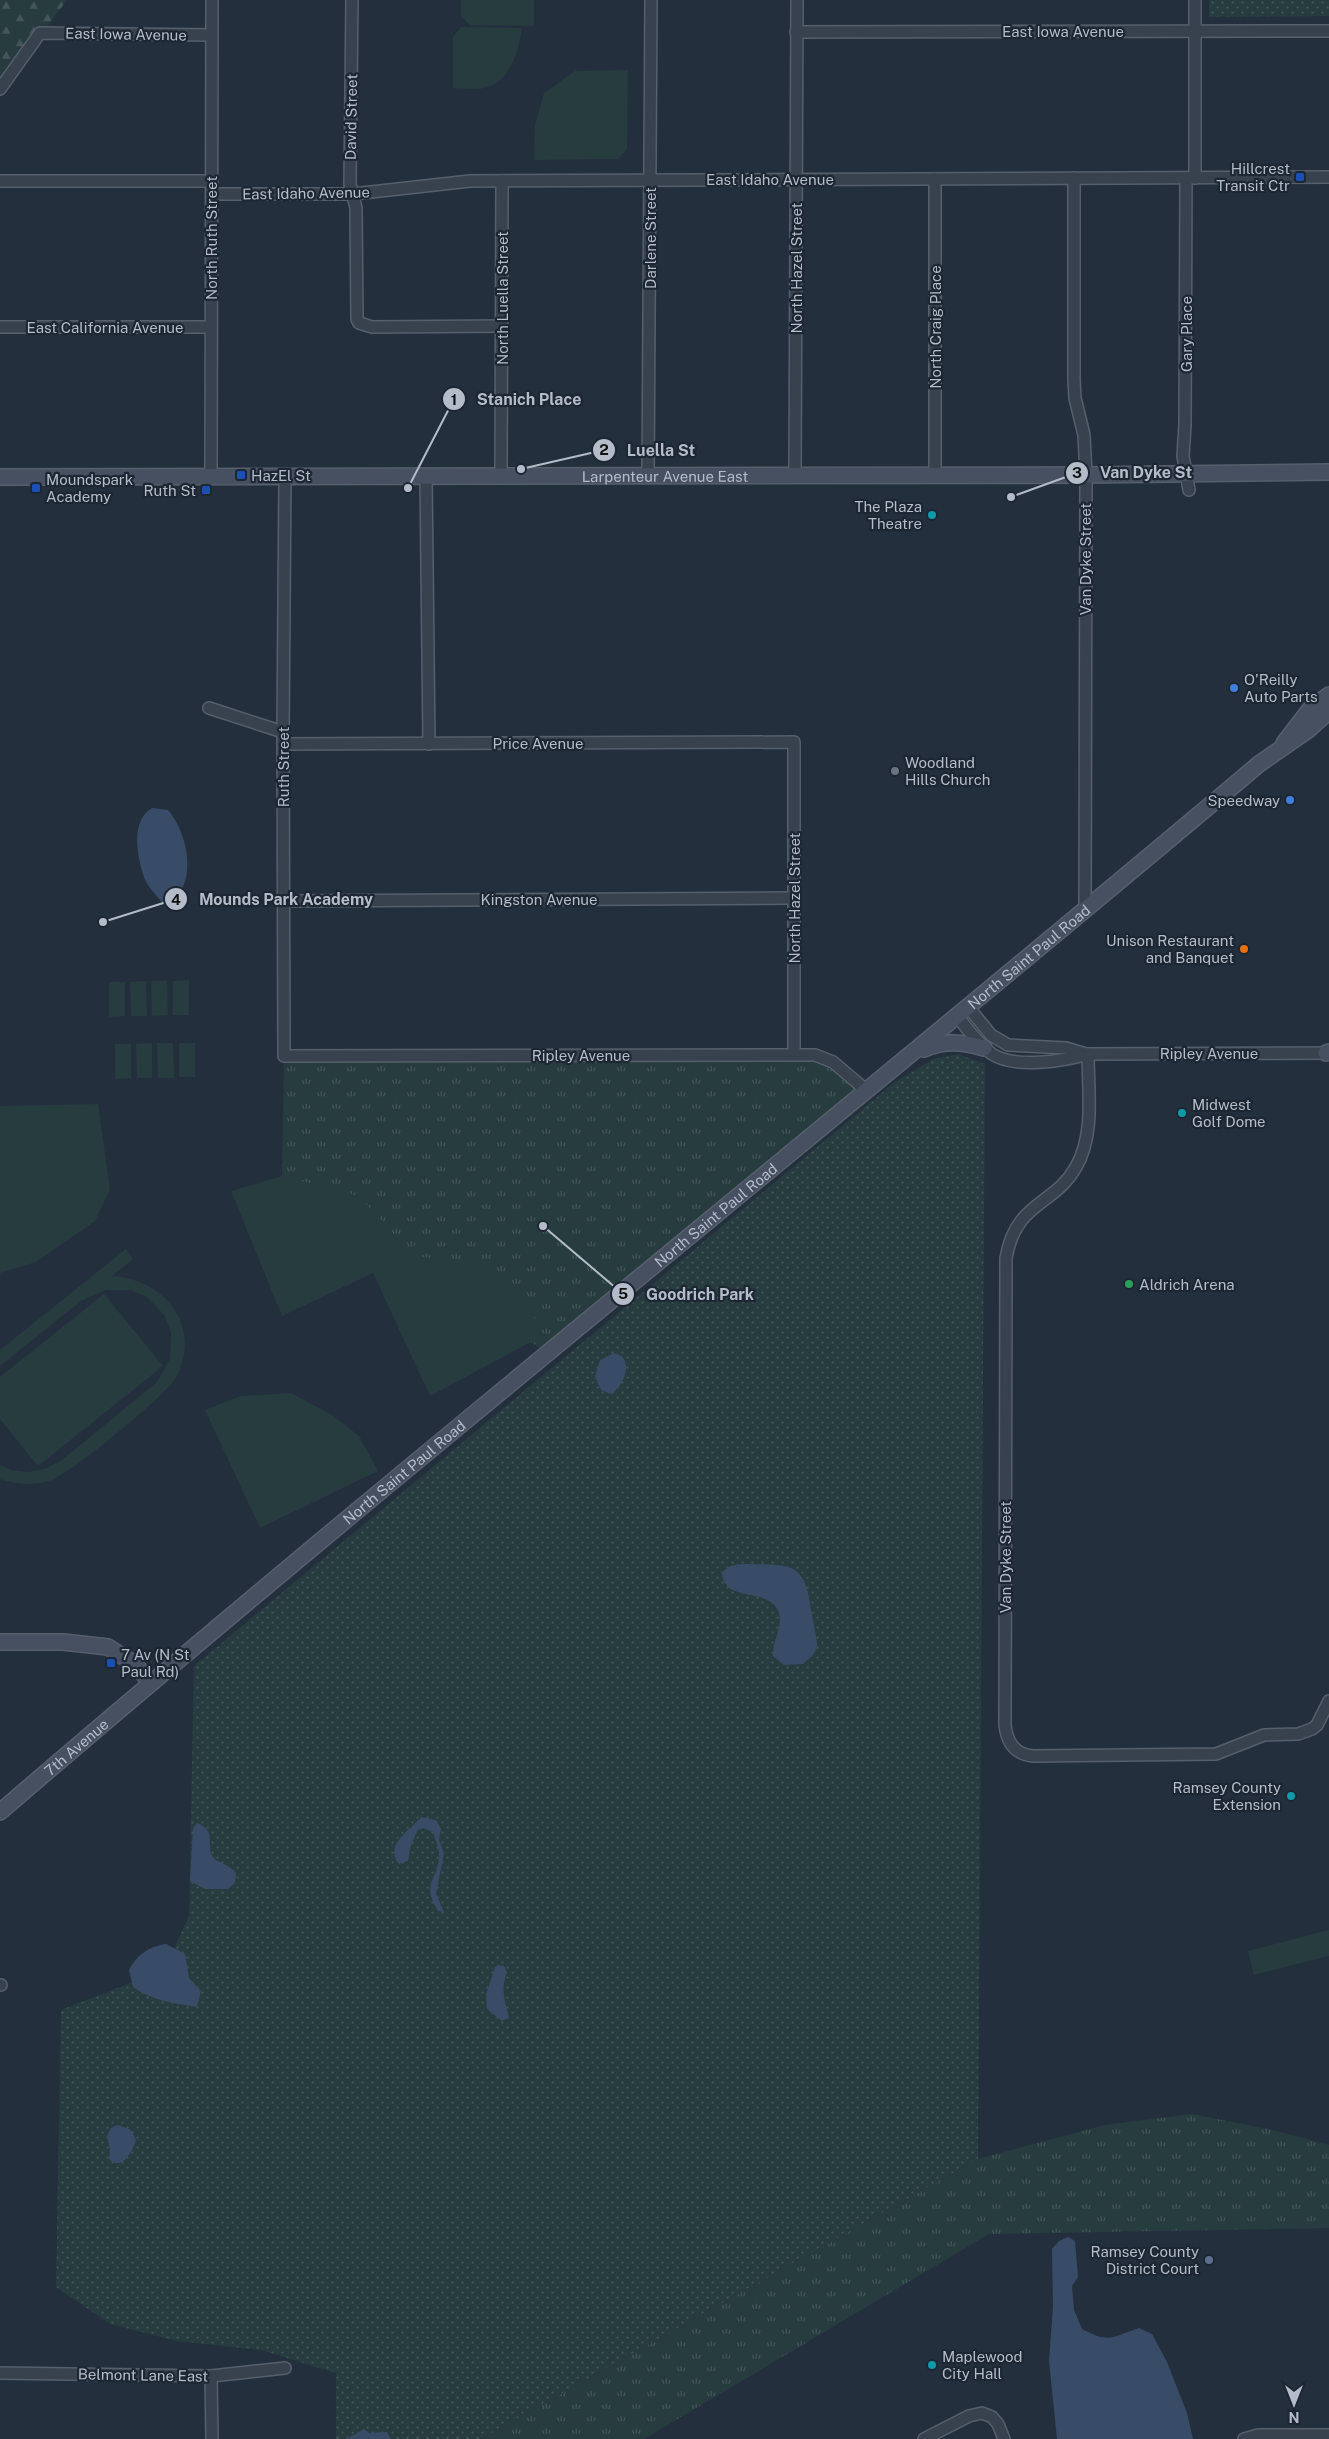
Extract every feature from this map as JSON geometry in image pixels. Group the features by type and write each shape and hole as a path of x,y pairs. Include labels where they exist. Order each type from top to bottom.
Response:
{"street":[{"name":"North Ruth Street","path":"211,476 212,0"},
{"name":"David Street","path":"352,0 350,184 356,208 356,312 359,323 372,327 502,326"},
{"name":"Darlene Street","path":"648,476 651,0"},
{"name":"North Hazel Street","path":"795,475 796,0"},
{"name":"Gary Place","path":"1189,490 1183,456 1186,425 1195,0"},
{"name":"East Iowa Avenue","path":"796,32 1329,31"},
{"name":"East Iowa Avenue","path":"0,89 40,33 211,35"},
{"name":"East Idaho Avenue","path":"212,194 353,194 470,181 1329,177"},
{"name":"Van Dyke Street","path":"1074,178 1074,380 1075,398 1084,435 1086,474 1085,911"},
{"name":"North Craig Place","path":"935,179 935,475"},
{"path":"0,181 212,181"},
{"name":"North Luella Street","path":"501,476 502,181"},
{"name":"East California Avenue","path":"0,326 211,327"},
{"name":"Larpenteur Avenue East","path":"0,477 935,475 1329,472"},
{"path":"426,476 429,744"},
{"name":"Ruth Street","path":"284,1056 282,732 285,477"},
{"name":"North Saint Paul Road","path":"151,1682 963,1013 1281,748 1298,723 1326,700"},
{"path":"210,708 282,732"},
{"name":"North Hazel Street","path":"794,742 794,1054"},
{"name":"Price Avenue","path":"283,744 794,742"},
{"name":"Kingston Avenue","path":"283,901 794,898"},
{"name":"Ripley Avenue","path":"963,1013 984,1048 997,1057 1019,1061 1066,1060 1088,1054 1328,1053"},
{"name":"Ripley Avenue","path":"963,1013 991,1035 1008,1045 1066,1048 1088,1054"},
{"path":"913,1054 940,1043 961,1042 984,1048"},
{"name":"Van Dyke Street","path":"1088,1054 1087,1127 1083,1152 1068,1178 1059,1188 1035,1204 1020,1221 1009,1244 1006,1258 1005,1725 1008,1740 1019,1752 1033,1756 1208,1755 1264,1735 1290,1735 1312,1730 1317,1725 1329,1701"},
{"name":"Ripley Avenue","path":"284,1056 815,1055 833,1062 867,1091"},
{"path":"0,1642 63,1642 108,1647 133,1663 151,1682"},
{"name":"7th Avenue","path":"0,1812 151,1682"},
{"name":"Belmont Lane East","path":"0,2373 211,2376 285,2368"},
{"path":"211,2376 212,2439"},
{"path":"924,2439 970,2416 982,2413 992,2417 998,2424 1004,2439"},
{"path":"1244,2439 1258,2435 1329,2435"}],"green space":[{"path":"0,0 67,0 0,90"},
{"path":"461,0 534,0 534,26 470,25 461,16"},
{"path":"1209,0 1329,0 1329,16 1209,17"},
{"path":"461,27 522,28 512,65 507,73 493,85 480,89 453,88 453,37"},
{"path":"628,70 627,149 618,159 534,160 535,125 544,93 575,71"},
{"path":"189,980 189,1015 173,1015 173,981"},
{"path":"146,981 147,1016 131,1016 130,982"},
{"path":"151,981 167,981 168,1015 152,1016"},
{"path":"109,982 125,982 125,1016 109,1017"},
{"path":"152,1043 152,1078 137,1078 136,1044"},
{"path":"157,1043 173,1043 174,1078 158,1078"},
{"path":"179,1043 195,1043 195,1077 179,1077"},
{"path":"115,1044 131,1044 131,1078 115,1079"},
{"path":"794,1054 833,1062 867,1091 548,1354 408,1256 282,1176 284,1056"},
{"path":"958,1054 985,1064 978,2159 481,2439 336,2439 336,2373 261,2350 177,2341 110,2324 56,2287 61,2010 164,1970 189,1916 194,1666 894,1083 933,1059"},
{"path":"98,1104 110,1189 95,1221 36,1262 0,1273 0,1106"},
{"path":"282,1176 358,1196 389,1228 408,1256 455,1261 486,1270 500,1277 523,1298 544,1335 430,1396 373,1273 282,1316 231,1191"},
{"path":"126,1249 133,1259 112,1276 131,1279 149,1286 175,1310 182,1325 185,1342 183,1360 175,1379 137,1417 63,1474 46,1482 33,1484 19,1484 0,1479 0,1465 12,1470 30,1472 47,1468 62,1460 157,1382 170,1359 171,1333 165,1316 147,1297 131,1290 105,1290 81,1301 0,1366 0,1350"},
{"path":"104,1294 163,1366 38,1466 0,1419 0,1377"},
{"path":"291,1393 332,1415 359,1436 378,1471 260,1528 205,1410 241,1396"},
{"path":"1329,1930 1329,1956 1254,1975 1248,1951"},
{"path":"1191,2114 1269,2129 1329,2145 1329,2228 989,2234 644,2439 481,2439 978,2159 1105,2125"}],"water":[{"path":"152,808 168,810 181,832 185,844 187,870 185,883 171,903 162,902 149,887 139,859 137,839 140,821"},
{"path":"614,1353 624,1360 626,1372 620,1385 611,1394 601,1390 595,1377 600,1360"},
{"path":"737,1564 785,1566 794,1569 805,1583 816,1634 817,1648 813,1655 803,1664 784,1665 773,1656 780,1624 779,1613 774,1605 767,1600 730,1589 725,1583 722,1573 728,1568"},
{"path":"421,1817 436,1820 441,1829 439,1840 444,1853 436,1894 444,1912 438,1911 433,1901 430,1887 439,1855 433,1832 423,1828 417,1831 410,1848 408,1861 399,1864 395,1857 394,1850 396,1844"},
{"path":"197,1823 207,1830 209,1834 213,1857 236,1873 235,1883 228,1889 205,1889 190,1881 193,1829"},
{"path":"166,1944 185,1954 189,1978 201,1991 197,2007 171,2003 148,1995 133,1987 129,1970 136,1960 149,1949"},
{"path":"498,1965 504,1966 507,1972 504,1990 509,2018 502,2021 487,2009 486,1995 495,1967"},
{"path":"118,2125 131,2130 136,2140 126,2159 118,2163 109,2159 110,2149 107,2136 111,2128"},
{"path":"1068,2237 1075,2241 1078,2277 1072,2286 1074,2310 1082,2329 1105,2338 1139,2328 1152,2334 1167,2362 1187,2413 1193,2439 1057,2439 1049,2361 1053,2307 1052,2249 1059,2241"},
{"path":"364,2429 369,2433 387,2432 391,2439 347,2439"}],"place":[{"name":"Hillcrest Transit Ctr","path":"1300,177"},
{"name":"Luella St","path":"521,469"},
{"name":"HazEl St","path":"241,475"},
{"name":"Moundspark Academy","path":"36,488"},
{"name":"Stanich Place","path":"408,488"},
{"name":"Ruth St","path":"206,490"},
{"name":"Van Dyke St","path":"1011,497"},
{"name":"The Plaza Theatre","path":"932,515"},
{"name":"O'Reilly Auto Parts","path":"1234,688"},
{"name":"Woodland Hills Church","path":"895,771"},
{"name":"Speedway","path":"1290,800"},
{"name":"Mounds Park Academy","path":"103,922"},
{"name":"Unison Restaurant and Banquet","path":"1244,949"},
{"name":"Midwest Golf Dome","path":"1182,1113"},
{"name":"Goodrich Park","path":"543,1226"},
{"name":"Aldrich Arena","path":"1129,1284"},
{"name":"7 Av (N St Paul Rd)","path":"111,1663"},
{"name":"Ramsey County Extension","path":"1291,1796"},
{"name":"Ramsey County District Court","path":"1209,2260"},
{"name":"Maplewood City Hall","path":"932,2365"}]}
